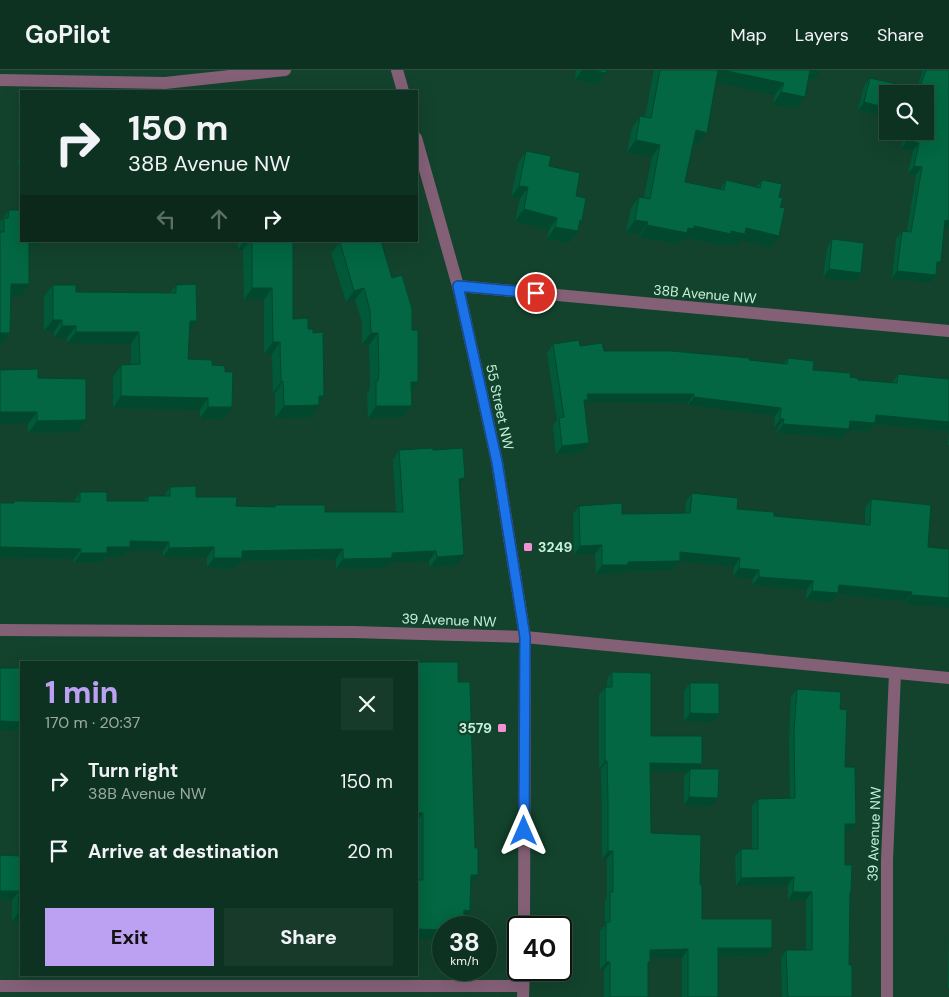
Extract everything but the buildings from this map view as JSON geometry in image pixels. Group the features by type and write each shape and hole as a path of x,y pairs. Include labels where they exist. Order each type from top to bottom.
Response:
{"street":[{"path":"0,80 165,84 285,70"},
{"path":"397,70 403,90"},
{"name":"55 Street NW","path":"418,145 458,286 497,462 525,637 524,916"},
{"name":"38B Avenue NW","path":"458,286 949,331"},
{"name":"39 Avenue NW","path":"0,630 353,632 525,637 949,678"},
{"name":"39 Avenue NW","path":"887,997 887,860 895,673"},
{"path":"0,986 162,991 524,992"}],"place":[{"name":"3249","path":"528,547"},
{"name":"3579","path":"502,728"}],"route":[{"path":"524,831 525,637 497,462 458,286 536,293"}]}
